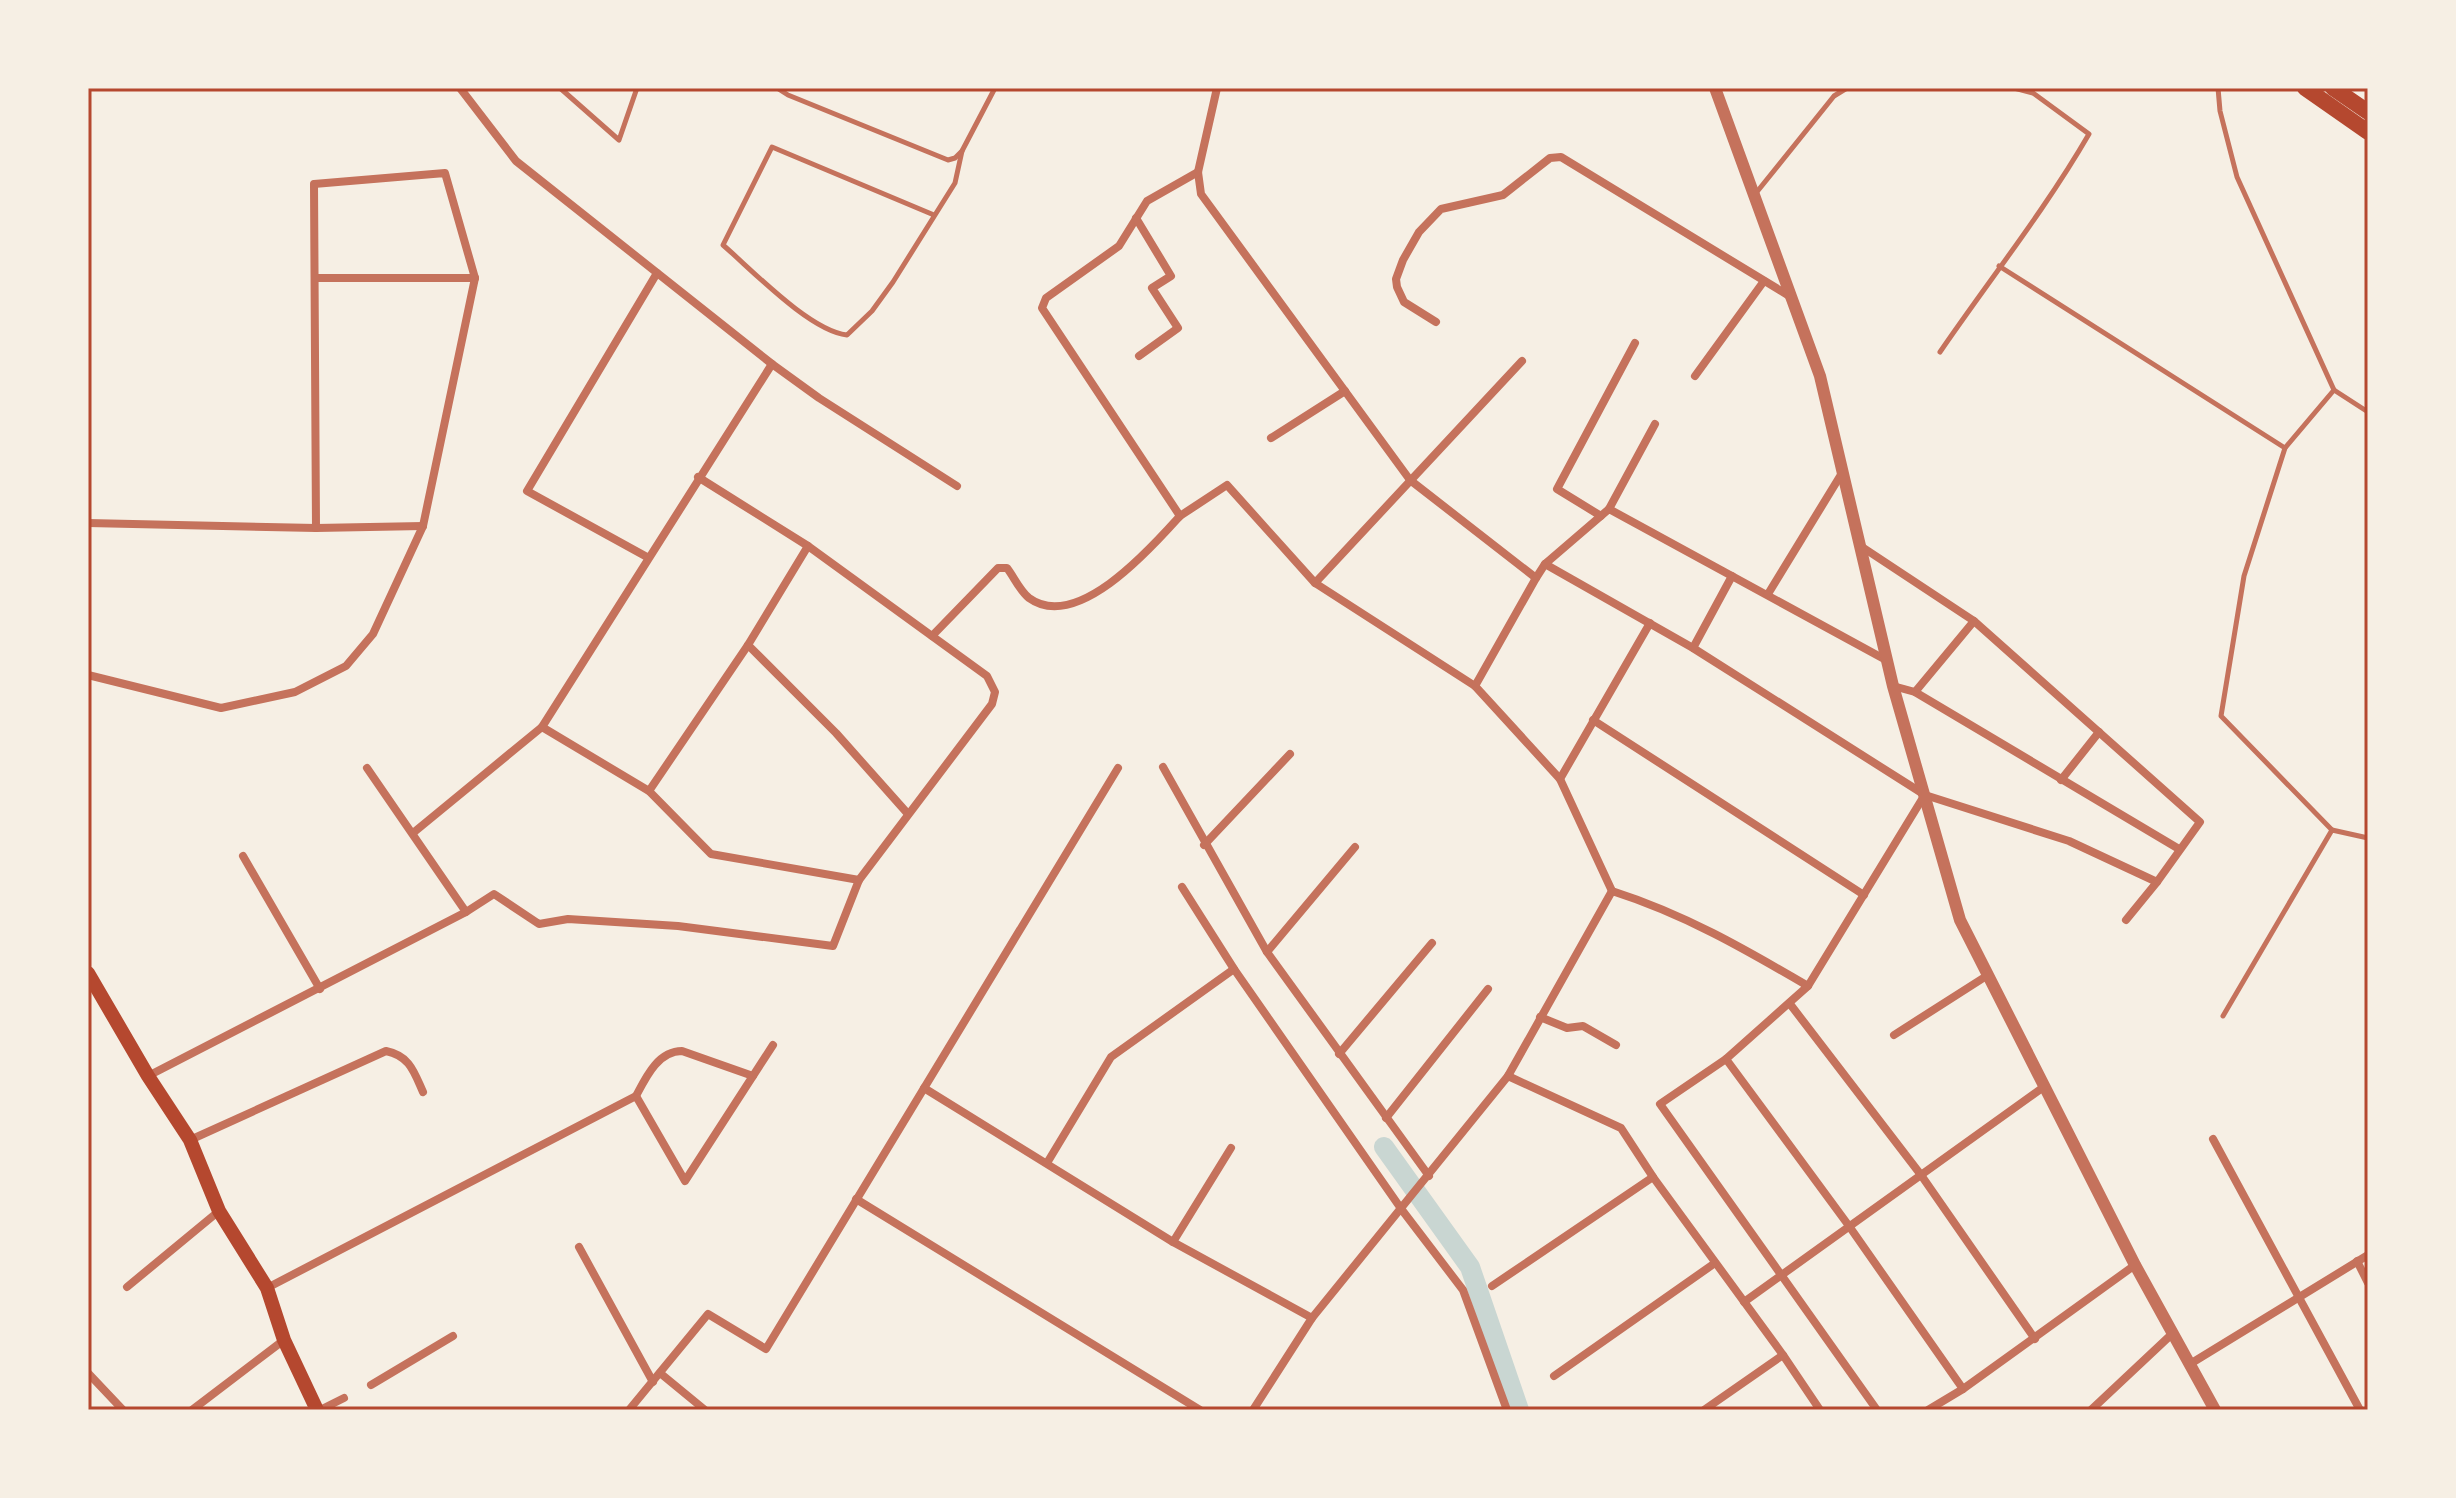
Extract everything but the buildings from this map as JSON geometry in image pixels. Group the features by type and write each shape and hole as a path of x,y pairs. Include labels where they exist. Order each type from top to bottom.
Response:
{"main road":[{"path":"2305,88 2368,132"},
{"path":"2333,88 2368,112"},
{"path":"88,973 148,1076 190,1140 219,1211 267,1288 284,1340 318,1410"}],"street":[{"path":"460,88 516,161 772,364 819,398 957,486"},
{"path":"1217,88 1198,172 1201,194 1410,480 1536,578"},
{"path":"1715,88 1820,376 1886,660 1960,920 2135,1265 2215,1410"},
{"path":"1436,322 1404,302 1397,287 1396,279 1403,260 1419,232 1441,209 1503,195 1550,158 1561,157 1791,297"},
{"path":"1180,516 1042,308 1046,298 1119,246 1147,201 1198,172"},
{"path":"88,675 221,708 295,692 346,666 373,634 423,526 475,278 445,173 314,184 316,528"},
{"path":"1136,218 1171,276 1152,288 1178,328 1139,356"},
{"path":"647,557 527,491 657,273"},
{"path":"316,278 475,278"},
{"path":"1695,376 1764,281"},
{"path":"1601,516 1557,489 1635,343"},
{"path":"1315,583 1522,361"},
{"path":"413,833 542,727 772,364"},
{"path":"1271,438 1345,391"},
{"path":"1475,686 1545,564 1609,509 1655,424"},
{"path":"1768,594 1842,473"},
{"path":"148,1076 320,989 494,894 539,924 568,919 678,926 833,946 859,880 992,704 995,692 987,676 808,546 698,477"},
{"path":"932,636 998,568 1007,568 1029,597 1059,606 1078,601 1118,578 1180,516 1227,485 1315,583 1475,686 1560,779 1612,891 1656,905 1714,931 1808,986"},
{"path":"1609,509 1886,660"},
{"path":"88,523 316,528 423,526"},
{"path":"1859,545 1974,621 2200,822 2126,920"},
{"path":"649,791 748,645 808,546"},
{"path":"1545,564 1693,648 1925,795 2069,841 2157,882"},
{"path":"1693,648 1732,576"},
{"path":"1915,692 1974,621"},
{"path":"1560,779 1650,623"},
{"path":"748,645 836,733 908,814"},
{"path":"1893,686 1915,692 2179,849"},
{"path":"1593,720 1864,895"},
{"path":"542,727 649,791 711,854 859,880"},
{"path":"2061,780 2099,732"},
{"path":"1204,845 1290,754"},
{"path":"1163,767 1204,845 1267,952 1429,1176"},
{"path":"367,768 466,912"},
{"path":"629,1410 708,1314 766,1349 1118,768"},
{"path":"1877,1410 1660,1104 1726,1059 1808,986 1925,795"},
{"path":"1267,952 1355,847"},
{"path":"243,856 320,989"},
{"path":"1182,887 1234,969 1402,1210 1463,1290 1507,1410"},
{"path":"1253,1410 1312,1318 1508,1076 1612,891"},
{"path":"1339,1054 1432,943"},
{"path":"1047,1163 1111,1057 1234,969"},
{"path":"1894,1035 1988,975"},
{"path":"1386,1118 1488,989"},
{"path":"1790,1004 1921,1175 2035,1339"},
{"path":"1540,1017 1567,1028 1583,1026 1616,1045"},
{"path":"636,1096 685,1181 773,1045"},
{"path":"190,1140 386,1051 409,1061 423,1092"},
{"path":"267,1288 636,1096 660,1059 670,1051 682,1051 753,1076"},
{"path":"1726,1059 1849,1226 1963,1389"},
{"path":"1508,1076 1621,1128 1820,1410"},
{"path":"1744,1302 2045,1086"},
{"path":"924,1088 1173,1242 1312,1318"},
{"path":"2213,1139 2360,1410"},
{"path":"1173,1242 1231,1148"},
{"path":"1492,1286 1653,1177"},
{"path":"856,1199 1200,1410"},
{"path":"127,1287 219,1211"},
{"path":"579,1247 653,1382"},
{"path":"2190,1364 2368,1255"},
{"path":"2357,1261 2368,1283"},
{"path":"1554,1376 1715,1263"},
{"path":"1928,1410 2035,1339 2135,1265"},
{"path":"2091,1410 2173,1333"},
{"path":"371,1385 453,1336"},
{"path":"192,1410 284,1340"},
{"path":"1704,1410 1783,1355"},
{"path":"88,1373 123,1410"},
{"path":"660,1373 705,1410"},
{"path":"318,1410 344,1398"}],"lane":[{"path":"560,88 619,140 637,88"},
{"path":"777,88 948,160 962,151"},
{"path":"934,215 772,147 723,245 812,321 833,333 847,335 872,311 893,282 955,183 962,151 995,88"},
{"path":"1753,197 1834,96 1847,88"},
{"path":"1940,352 1999,266 2057,190 2089,134 2033,93 2014,88"},
{"path":"2218,88 2220,111 2237,177 2334,390 2368,412"},
{"path":"1999,266 2285,448"},
{"path":"2334,390 2285,448 2244,576 2221,716 2332,830 2368,838"},
{"path":"2223,1016 2332,830"}],"waterway":[{"path":"1384,1147 1470,1267 1519,1410"}]}
